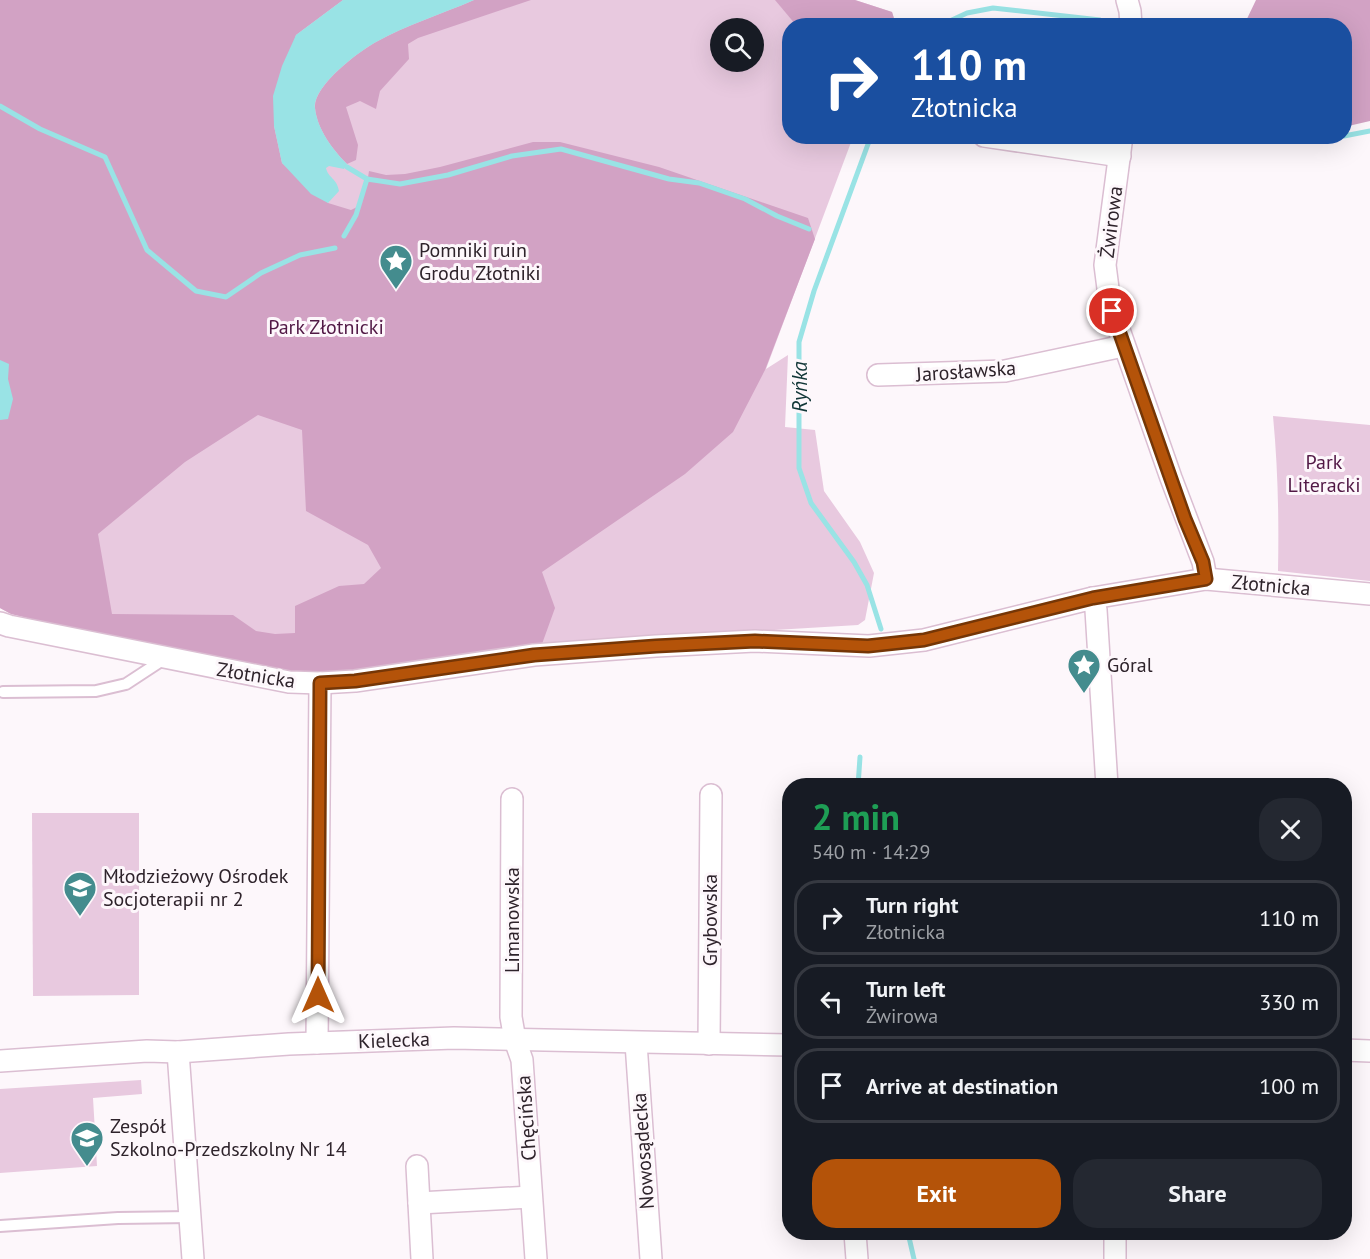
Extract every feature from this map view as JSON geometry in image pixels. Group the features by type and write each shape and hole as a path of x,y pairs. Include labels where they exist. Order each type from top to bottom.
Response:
{"street":[{"path":"1126,0 1130,18"},
{"path":"1094,144 1121,146"},
{"name":"Żwirowa","path":"1121,146 1106,265 1110,303 1123,346 1203,562 1206,579"},
{"name":"Jarosławska","path":"878,375 1005,371 1123,346"},
{"name":"Złotnicka","path":"0,622 20,629 289,682 320,683 355,681 534,655 656,646 732,641 896,644 924,640 1093,598 1206,579 1370,594"},
{"path":"1093,598 1096,610 1106,778"},
{"path":"317,1043 320,683"},
{"name":"Grybowska","path":"709,1044 711,795"},
{"name":"Limanowska","path":"512,799 512,1017 515,1040"},
{"name":"Kielecka","path":"0,1061 147,1051 178,1052 317,1043 454,1038 782,1045"},
{"name":"Chęcińska","path":"515,1040 522,1060 536,1259"},
{"name":"Nowosądecka","path":"636,1043 651,1259"},
{"path":"1352,1050 1370,1051"},
{"path":"178,1052 193,1259"},
{"path":"417,1166 422,1259"},
{"path":"419,1203 531,1197"},
{"path":"856,1240 857,1259"},
{"path":"1115,1240 1115,1259"}],"lane":[{"path":"3,692 96,691 126,684 158,663 160,657"},
{"path":"0,1226 118,1218 190,1217"}],"green space":[{"name":"Park Złotnicki","path":"0,0 855,0 892,12 894,18 782,18 782,144 850,144 766,369 788,355 785,427 815,430 824,491 860,542 874,573 865,620 858,625 542,644 345,672 11,614 0,608"},
{"name":"Park Złotnicki","path":"0,0 343,0 296,35 274,126 282,163 328,203 351,210 359,206 369,171 386,175 405,174 533,142 560,142 659,167 808,218 815,239 765,370 733,432 685,474 542,572 555,608 542,644 345,672 284,673 95,635 11,614 0,608","holes":["258,415 302,430 306,511 368,545 381,568 364,584 339,586 295,606 295,633 275,634 256,631 233,615 112,614 98,534 185,462"]},
{"path":"474,0 531,0 418,38 408,44 409,59 380,91 376,109 360,101 346,107 358,145 356,160 347,164 326,139 316,116 316,99 321,90 348,61 376,42"},
{"path":"775,0 855,0 892,12 894,18 790,18"},
{"path":"1256,0 1370,0 1370,121 1352,125 1352,18 1247,18"},
{"name":"Park Literacki","path":"1273,416 1370,425 1370,581 1278,571 1278,493"},
{"path":"32,813 139,813 139,995 33,996"},
{"path":"141,1080 142,1094 93,1098 97,1166 0,1173 0,1089"}],"water":[{"path":"343,0 474,0 376,42 348,61 321,90 316,99 316,116 331,146 347,164 344,169 329,166 326,168 339,191 328,203 311,194 282,163 274,126 273,96 282,66 296,35"},
{"path":"0,360 9,364 8,379 13,399 8,419 0,420"}],"waterway":[{"name":"Ryńka","path":"956,18 967,13 993,8 1082,18"},
{"path":"0,106 40,129 105,157 147,250 196,291 226,297 261,273 300,255 335,248"},
{"name":"Ryńka","path":"1352,134 1370,131"},
{"name":"Ryńka","path":"868,144 814,291 799,342 799,468 811,503 854,562 867,585 881,629"},
{"path":"347,167 367,179 400,184 448,175 512,156 561,149 669,179 699,183 745,199 777,216 809,229"},
{"path":"344,236 356,215 367,179"},
{"name":"Ryńka","path":"859,778 860,757"},
{"name":"Ryńka","path":"910,1240 914,1259"}],"place":[{"name":"Pomniki ruin Grodu Złotniki","path":"396,290"},
{"name":"Góral","path":"1084,694"},
{"name":"Młodzieżowy Ośrodek Socjoterapii nr 2","path":"80,917"},
{"name":"Zespół Szkolno-Przedszkolny Nr 14","path":"87,1167"}],"route":[{"path":"318,995 320,683 355,681 534,655 721,641 868,646 896,644 924,640 1067,603 1134,589 1206,579 1203,562 1185,519 1112,311"}]}
